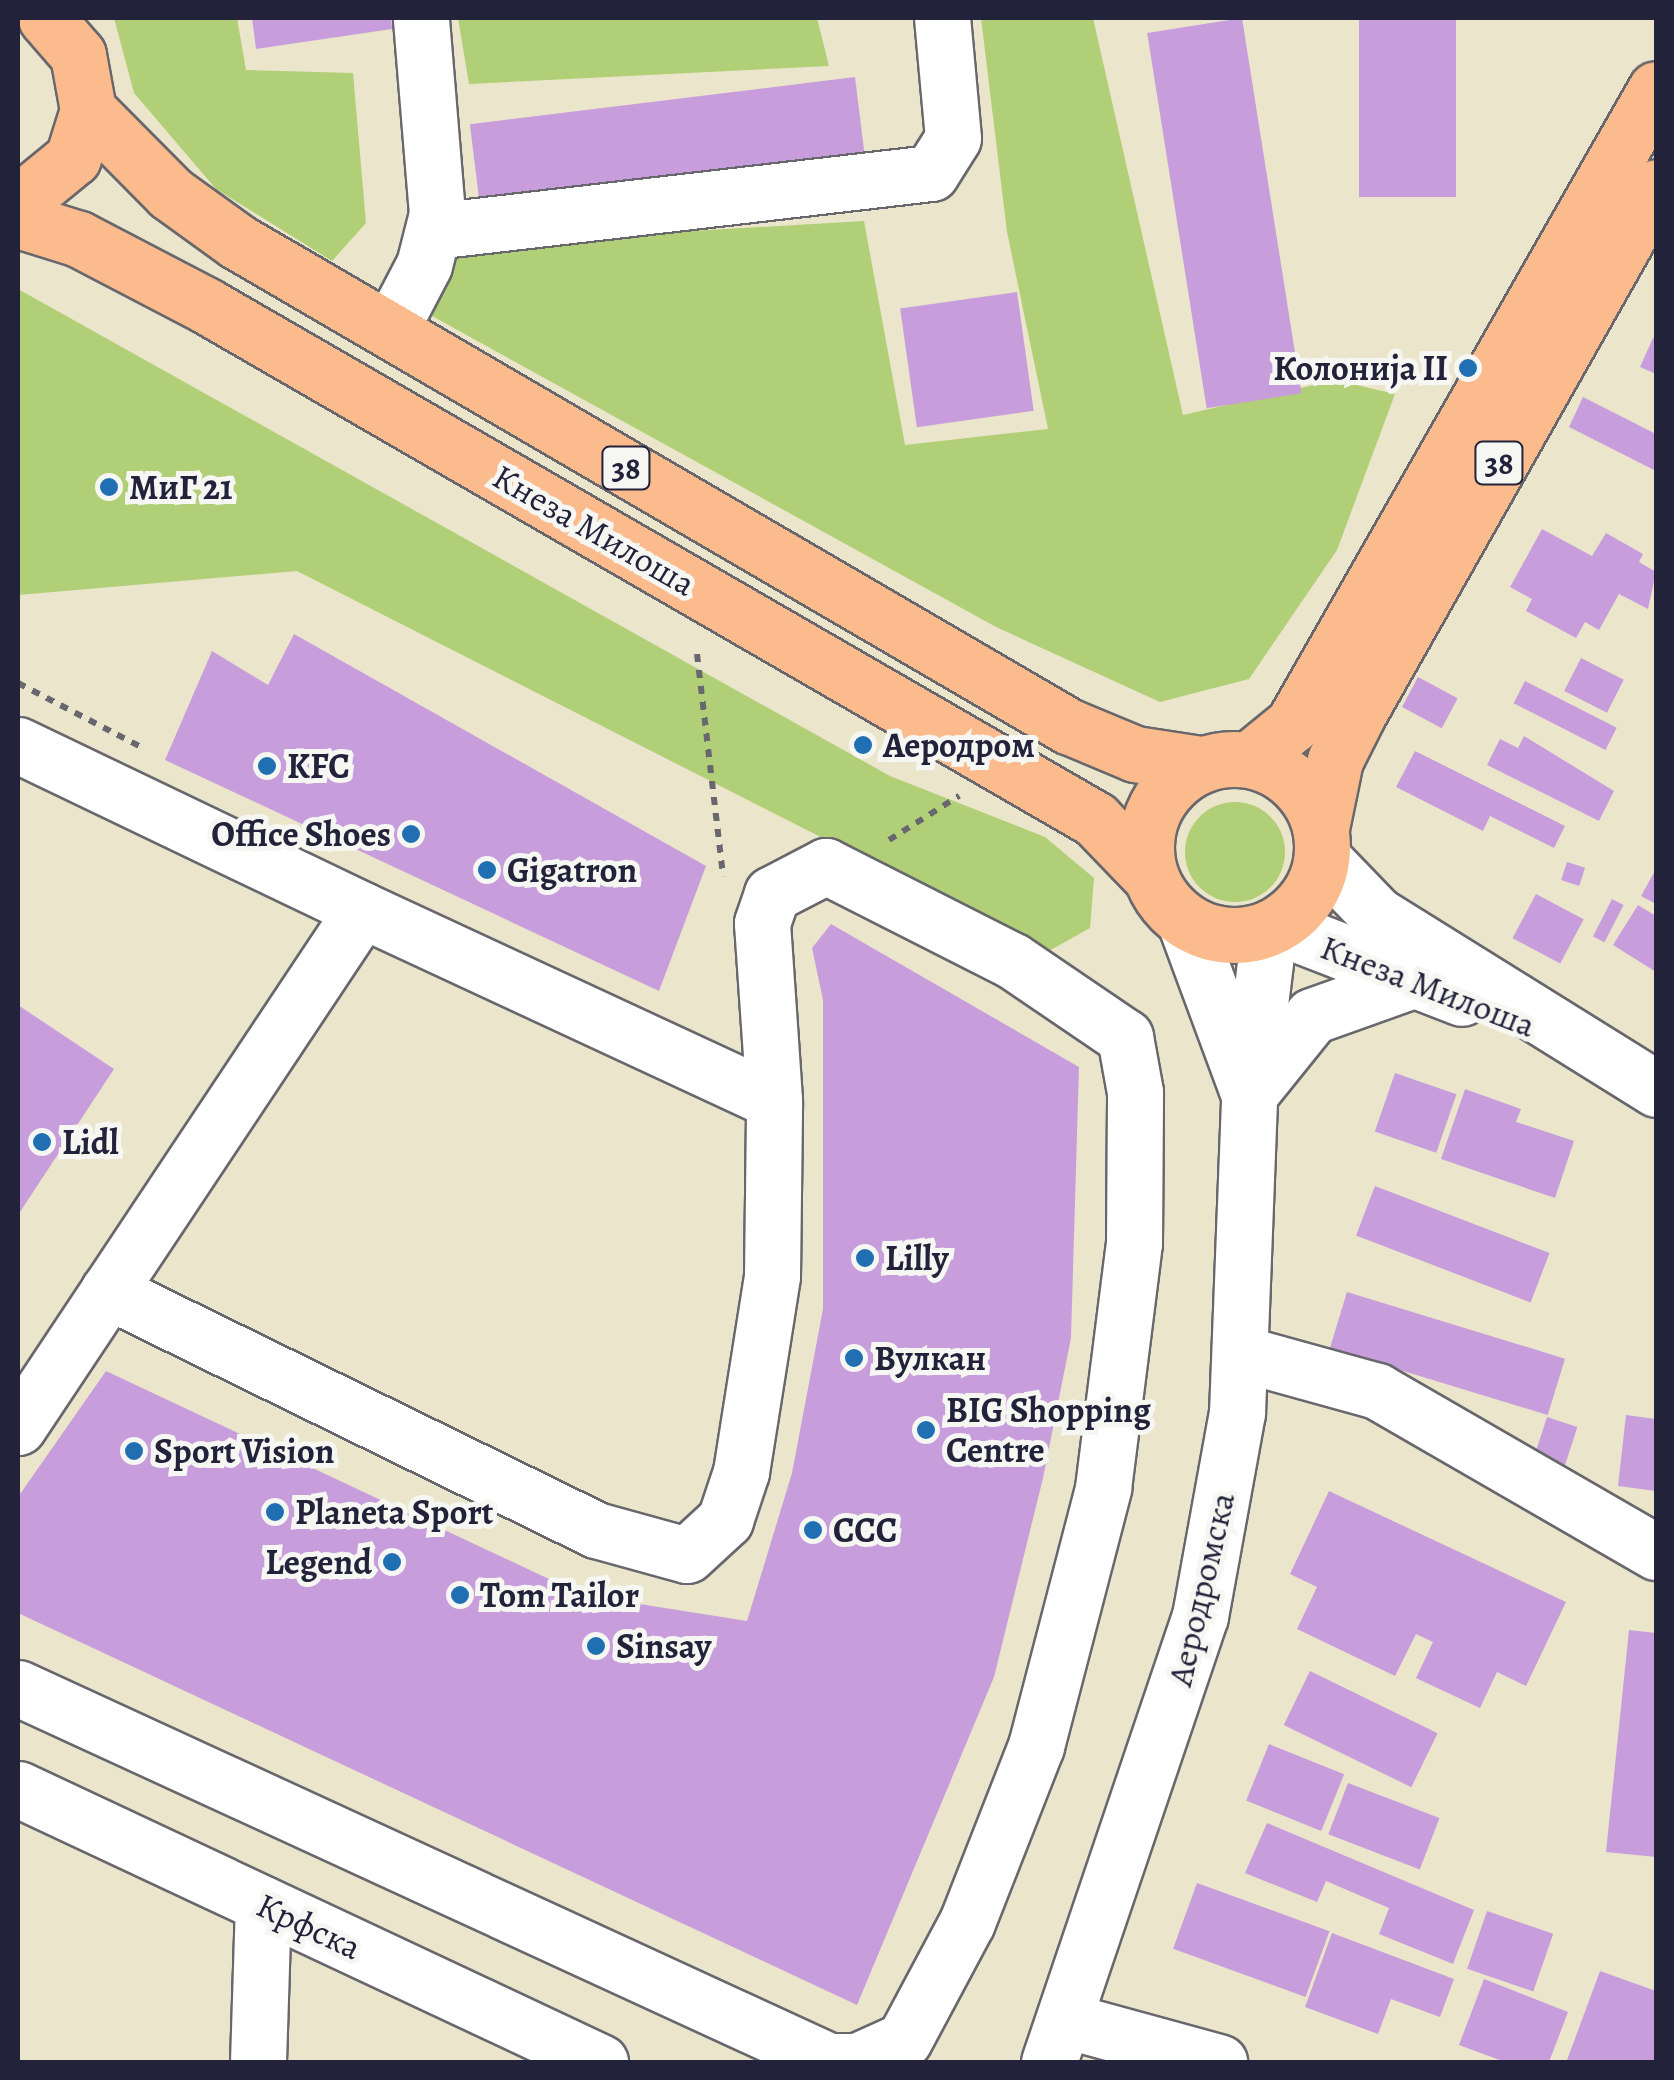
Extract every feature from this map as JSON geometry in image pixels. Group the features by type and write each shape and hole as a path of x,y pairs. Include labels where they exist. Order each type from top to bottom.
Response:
{"main road":[{"path":"18,203 66,166 88,110 65,30"},
{"name":"38","path":"1186,922 1149,875 1148,822 1177,778 1225,762 1293,724 1656,89"},
{"name":"Кнеза Милоша","path":"88,110 170,193 390,330 1098,739 1225,762"},
{"name":"38","path":"1277,924 1303,903 1321,843 1330,775 1358,714 1656,187"},
{"name":"Кнеза Милоша","path":"18,220 79,239 207,306 1095,819 1149,875"},
{"path":"1098,739 1223,738 1330,657"},
{"name":"38","path":"1225,762 1296,783 1321,843"},
{"path":"1186,922 1212,933 1277,924"}],"street":[{"path":"390,330 434,231 421,18"},
{"path":"434,231 930,173 953,138 942,18"},
{"path":"18,746 774,1101"},
{"name":"Кнеза Милоша","path":"1321,843 1377,915 1576,1044 1656,1089"},
{"path":"18,1688 792,2049 857,2061 904,2040 1001,1842 1071,1624 1130,1318 1135,1092 1125,1037 1110,1020 841,870 797,874 772,894 762,924 774,1101 772,1276 742,1472 726,1520 686,1555 596,1530 108,1292"},
{"path":"18,1428 362,910"},
{"name":"Аеродромска","path":"1186,922 1249,1095"},
{"name":"Кнеза Милоша","path":"1277,924 1576,1044"},
{"name":"Аеродромска","path":"1057,2041 1200,1616 1240,1353 1249,1095 1277,924"},
{"path":"1249,1095 1312,1016 1416,978"},
{"path":"1240,1353 1377,1391 1656,1552"},
{"name":"Крфска","path":"18,1789 600,2062"},
{"path":"258,2062 263,1904"},
{"path":"1057,2041 1219,2062"}],"path":[{"path":"697,654 724,882"},
{"path":"18,683 144,742 133,764"},
{"path":"841,870 959,796"}],"green space":[{"path":"114,18 237,18 246,70 353,73 366,223 332,261 216,189 134,93"},
{"path":"458,18 817,18 829,66 469,84"},
{"path":"981,18 1093,18 1183,415 1335,380 1395,394 1337,550 1249,679 1160,702 996,627 432,316 429,283 453,245 864,221 905,445 1048,429 1007,232"},
{"path":"18,289 890,776 1045,837 1094,878 1090,928 1047,952 297,571 18,595"},
{"path":"1235,802 1263,810 1277,824 1285,852 1277,880 1263,894 1235,902 1207,894 1193,880 1185,852 1193,824 1207,810"}],"building":[{"path":"252,18 391,18 392,29 256,49"},
{"path":"1242,18 1301,393 1207,408 1147,33"},
{"path":"1359,18 1456,18 1456,197 1359,197"},
{"path":"855,77 866,164 481,212 470,124"},
{"path":"1017,292 1034,411 917,427 900,308"},
{"path":"1653,338 1656,339 1656,374 1640,367"},
{"path":"1583,397 1656,434 1656,471 1569,427"},
{"path":"1542,529 1592,556 1606,533 1643,554 1639,562 1656,572 1648,609 1619,594 1599,630 1585,622 1576,638 1526,611 1532,599 1510,587"},
{"path":"294,634 706,866 659,991 165,760 212,651 268,685"},
{"path":"1581,658 1624,680 1607,713 1564,691"},
{"path":"1418,677 1458,698 1442,728 1402,707"},
{"path":"1525,681 1617,728 1605,750 1514,703"},
{"path":"1524,736 1614,791 1599,821 1487,765 1500,739 1518,748"},
{"path":"1415,751 1565,826 1554,848 1490,816 1483,831 1396,787"},
{"path":"1567,862 1585,868 1579,886 1561,880"},
{"path":"1656,869 1656,904 1641,896"},
{"path":"1536,894 1584,919 1560,963 1513,938"},
{"path":"1612,899 1624,905 1605,942 1593,936"},
{"path":"1638,905 1656,916 1656,972 1613,945"},
{"name":"BIG Shopping Centre","path":"831,924 1079,1067 1071,1338 1043,1478 994,1677 857,2005 18,1613 18,1497 106,1371 583,1595 747,1621 792,1473 823,1309 823,1000 812,948"},
{"name":"Lidl","path":"18,1005 114,1069 18,1215"},
{"path":"1395,1073 1456,1094 1436,1153 1375,1132"},
{"path":"1465,1089 1521,1109 1516,1122 1574,1141 1555,1198 1441,1159"},
{"path":"1375,1186 1550,1253 1531,1302 1356,1235"},
{"path":"1347,1292 1565,1359 1548,1415 1330,1348"},
{"path":"1626,1415 1656,1419 1656,1491 1618,1486"},
{"path":"1547,1417 1577,1427 1563,1473 1532,1463"},
{"path":"1329,1491 1566,1602 1526,1686 1497,1672 1480,1708 1416,1678 1433,1642 1416,1634 1395,1676 1297,1629 1317,1587 1290,1574"},
{"path":"1629,1630 1656,1633 1656,1857 1606,1852"},
{"path":"1310,1671 1438,1733 1411,1787 1284,1725"},
{"path":"1269,1744 1344,1774 1321,1831 1246,1801"},
{"path":"1348,1783 1439,1818 1420,1869 1328,1834"},
{"path":"1267,1823 1474,1910 1453,1964 1379,1934 1389,1908 1326,1881 1317,1902 1245,1873"},
{"path":"1197,1883 1329,1931 1306,1997 1173,1949"},
{"path":"1487,1911 1553,1934 1533,1991 1467,1969"},
{"path":"1332,1933 1454,1979 1440,2017 1391,1999 1378,2034 1305,2007"},
{"path":"1600,1971 1656,1991 1656,2062 1567,2060"},
{"path":"1484,1979 1568,2012 1549,2062 1505,2062 1459,2045"}],"place":[{"name":"Колонија II","path":"1468,368"},
{"name":"МиГ 21","path":"109,487"},
{"name":"Аеродром","path":"863,745"},
{"name":"KFC","path":"267,766"},
{"name":"Office Shoes","path":"411,834"},
{"name":"Gigatron","path":"487,870"},
{"name":"Lidl","path":"42,1142"},
{"name":"Lilly","path":"865,1258"},
{"name":"Вулкан","path":"854,1358"},
{"name":"BIG Shopping Centre","path":"926,1430"},
{"name":"Sport Vision","path":"134,1451"},
{"name":"Planeta Sport","path":"275,1512"},
{"name":"CCC","path":"813,1530"},
{"name":"Legend","path":"392,1562"},
{"name":"Tom Tailor","path":"460,1595"},
{"name":"Sinsay","path":"596,1646"}]}
